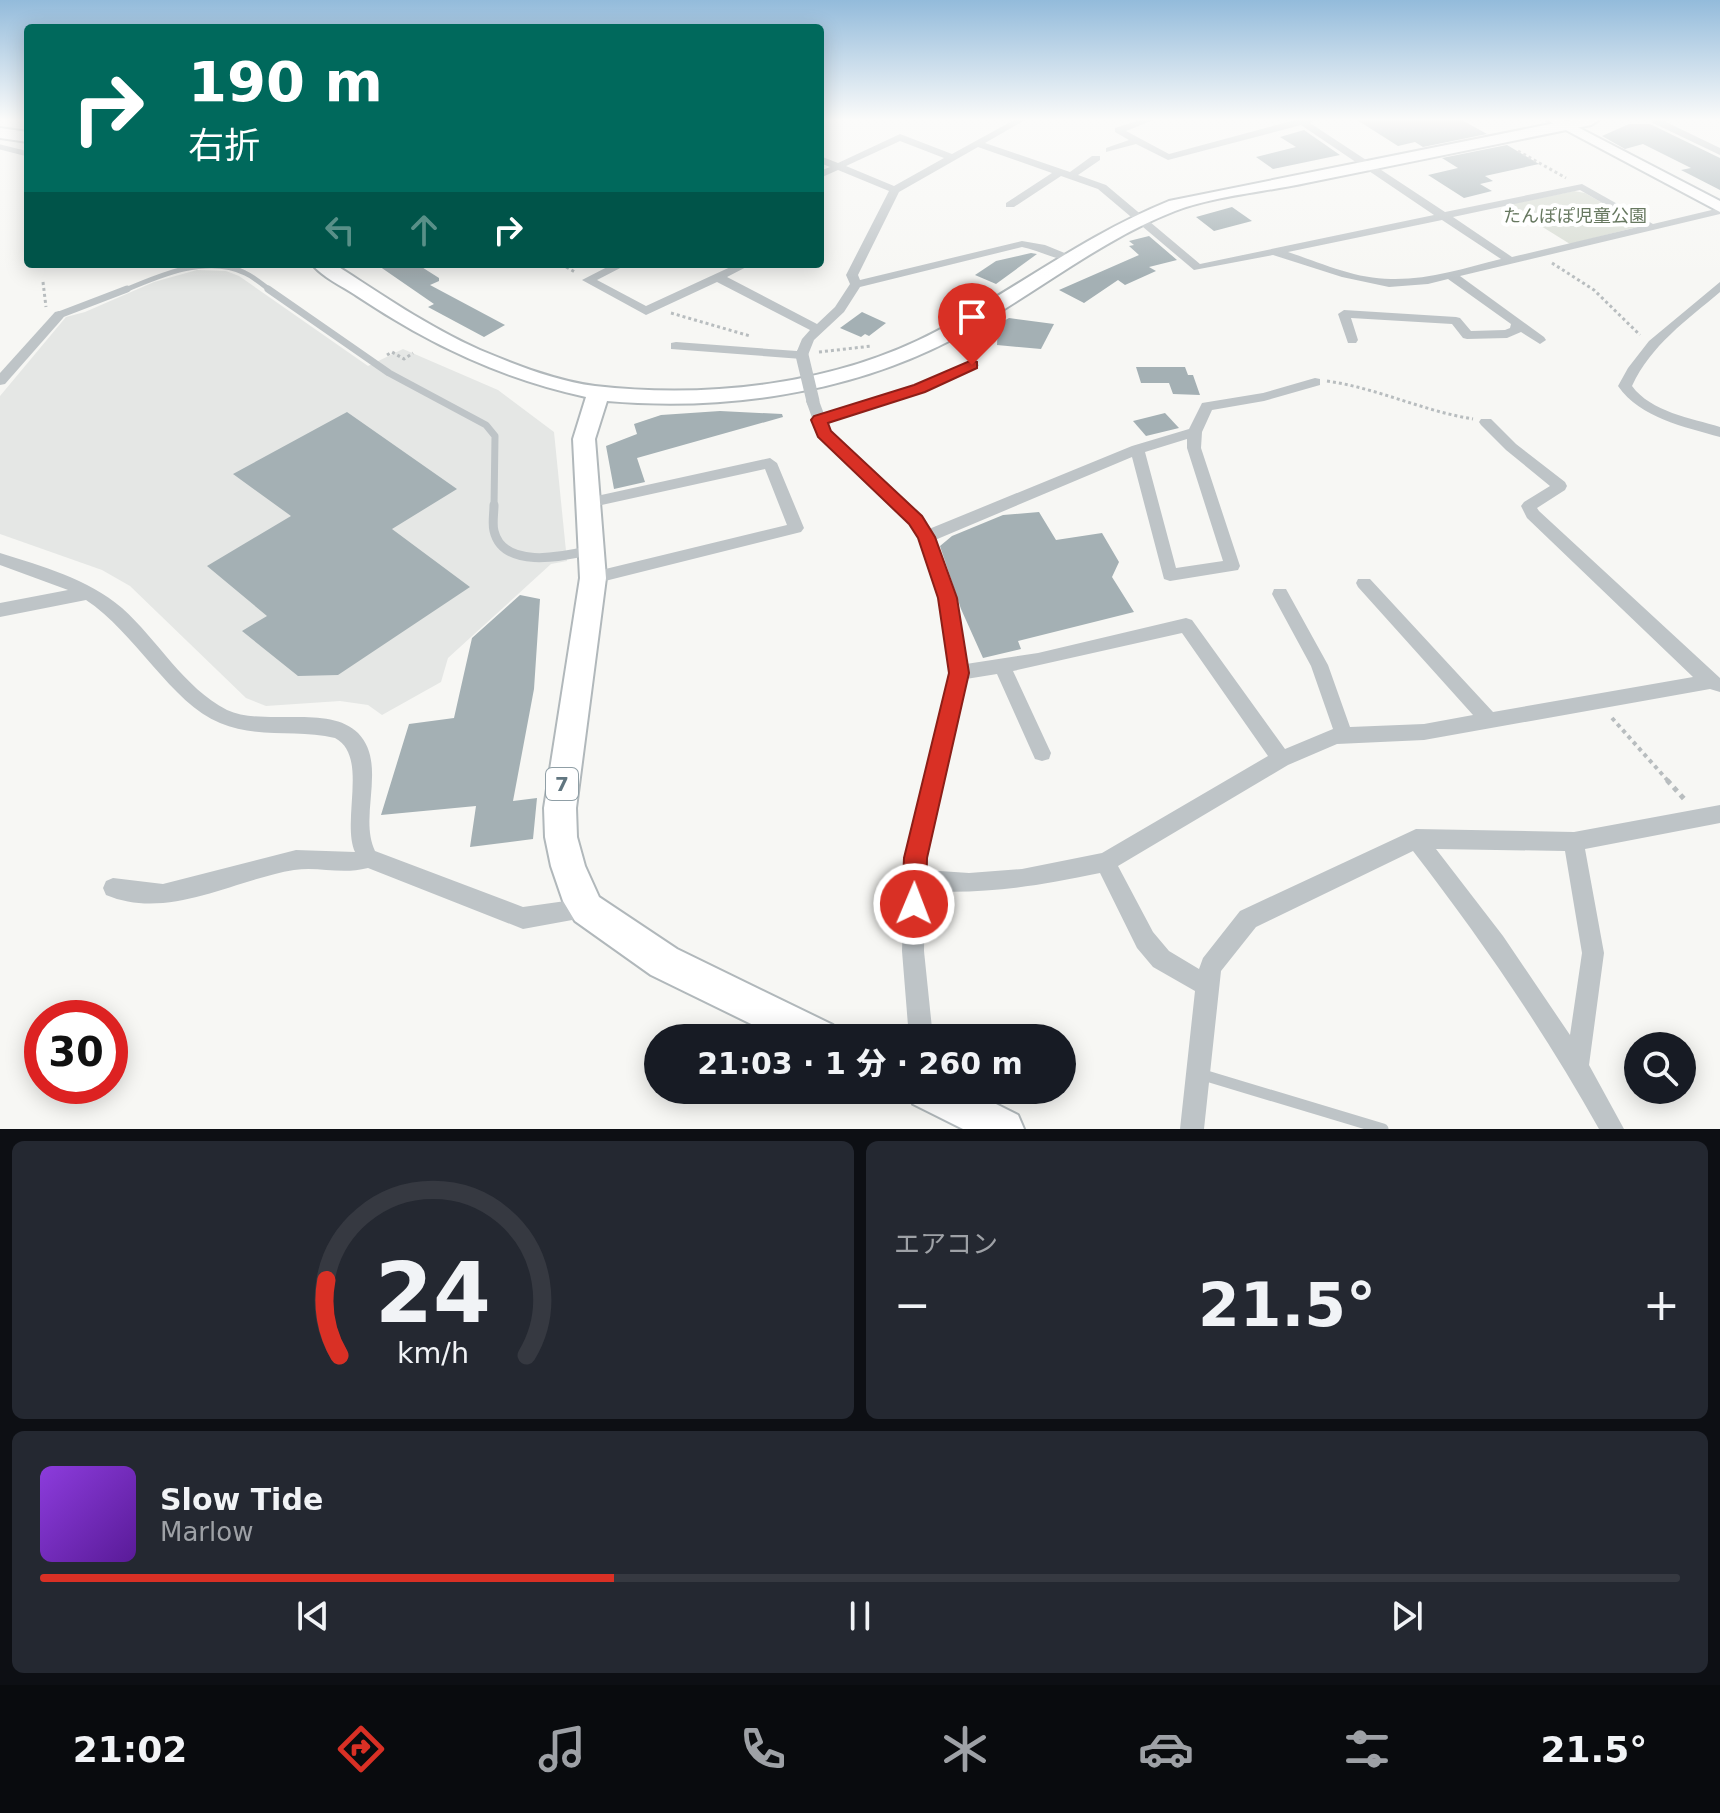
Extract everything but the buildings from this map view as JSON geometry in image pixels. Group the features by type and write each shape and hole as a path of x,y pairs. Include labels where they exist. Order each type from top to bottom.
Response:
{"main road":[{"path":"328,268 469,353 553,383 599,392 653,396 735,394 787,386 865,367 944,335 1141,217 1188,202 1327,173"},
{"name":"7","path":"587,909 575,889 568,866 561,837 560,808 592,564 584,439 599,392"},
{"path":"587,909 664,962 791,1024"},
{"path":"945,1104 965,1119 1004,1129"}],"street":[{"path":"852,173 895,190"},
{"path":"856,284 852,275 895,190 926,173"},
{"path":"1061,173 1102,187 1198,268 1582,187 1651,227"},
{"path":"1376,173 1511,261"},
{"path":"1653,173 1720,209"},
{"path":"1010,205 1065,174"},
{"path":"1274,251 1346,275 1389,283 1428,280 1720,209"},
{"path":"920,1024 913,951 915,858 959,673 948,598 926,537 916,520 824,434 802,355 808,339 840,309 856,284 1022,244 1041,247 1068,258"},
{"path":"614,268 588,280 646,311 738,268"},
{"path":"1451,275 1540,340"},
{"path":"719,278 818,329"},
{"path":"1720,286 1632,366 1625,386 1629,394 1655,409 1720,432"},
{"path":"1352,340 1344,314 1456,321 1467,335 1507,334 1516,330 1517,323"},
{"path":"0,381 59,315"},
{"path":"676,346 802,355"},
{"path":"819,420 906,393 972,365"},
{"path":"1137,449 1170,575 1232,566 1194,448 1195,432 1207,406 1264,397 1315,382"},
{"path":"1486,422 1511,447 1560,486 1529,506 1532,514 1715,684"},
{"path":"926,537 1137,449 1195,432"},
{"path":"588,503 770,463 796,528 592,564"},
{"path":"0,559 89,593 115,612 200,698 222,716 254,725 334,729 350,736 358,749 361,766 361,842 368,858"},
{"path":"1364,583 1490,721"},
{"path":"0,610 89,593"},
{"path":"1280,594 1319,665 1344,735"},
{"path":"959,673 1186,625 1281,759"},
{"path":"1002,666 1042,753"},
{"path":"914,880 969,883 1022,879 1105,862 1281,759 1336,736 1424,732 1715,684"},
{"path":"1192,1129 1211,966 1248,919 1416,839 1574,842 1710,816"},
{"path":"1416,839 1514,969 1577,1065 1612,1129"},
{"path":"1574,842 1593,953 1577,1065"},
{"path":"113,888 163,894 296,860 348,863 368,858 523,918 587,909"},
{"path":"1105,862 1145,940 1161,959 1207,985"}],"lane":[{"path":"59,315 188,268"},
{"path":"233,268 244,272 389,373 486,425 495,436 494,531 502,544 525,556 570,556 592,564"},
{"path":"1199,1074 1383,1129"}],"path":[{"path":"1556,173 1582,187"},
{"path":"1538,255 1594,290 1640,334 1638,338 1650,348"},
{"path":"43,282 44,306 59,315"},
{"path":"802,355 872,346"},
{"path":"1315,382 1340,381 1437,413 1486,422"},
{"path":"1598,702 1710,816"}],"shaded area":[{"path":"197,270 226,271 239,276 368,366 403,349 498,390 554,432 567,561 551,564 448,658 441,682 382,715 368,705 340,701 266,706 246,698 130,586 102,570 0,534 0,396 66,317 154,282"}],"green space":[{"name":"たんぽぽ児童公園","path":"1574,191 1585,193 1635,222 1637,227 1570,244 1507,205"}],"route":[{"path":"914,904 915,858 959,673 948,598 926,537 916,520 824,434 819,420 878,403 972,365"}]}
